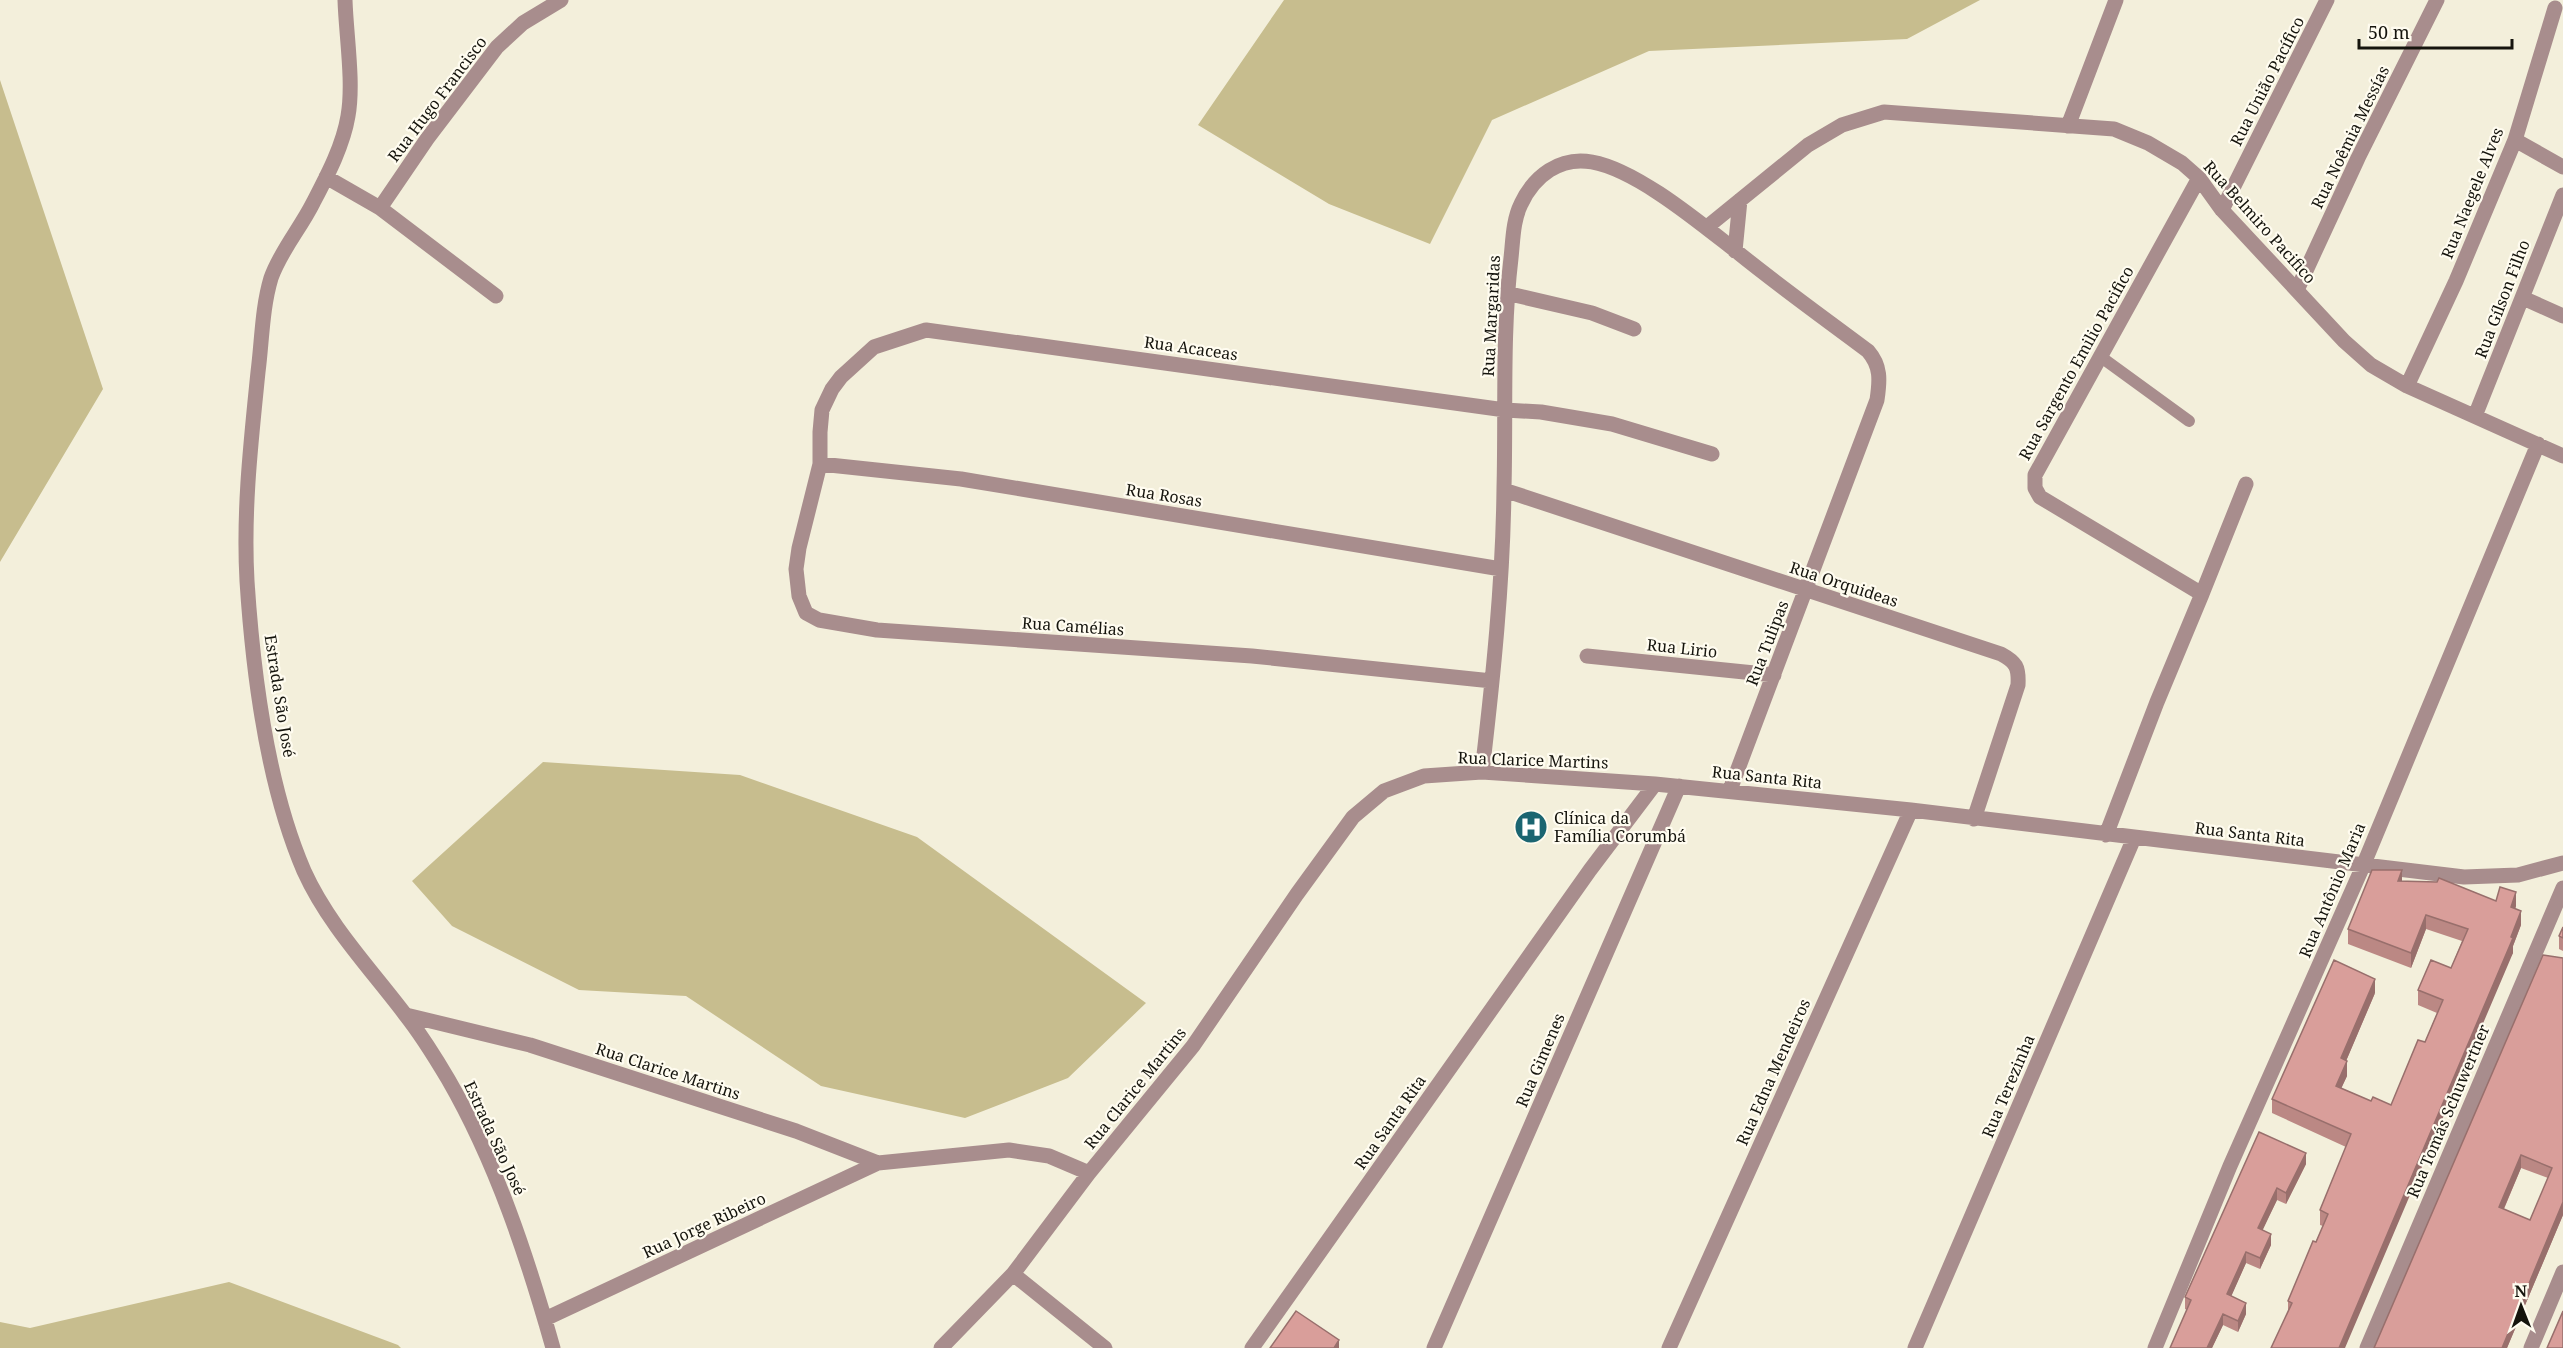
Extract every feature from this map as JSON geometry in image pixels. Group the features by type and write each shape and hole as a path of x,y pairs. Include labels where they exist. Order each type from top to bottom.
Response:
{"street":[{"name":"Estrada São José","path":"345,0 348,116 327,177 309,212 278,260 270,282 265,312 248,479 246,523 247,581 258,686 267,743 291,836 305,872 322,905 406,1015 448,1080 496,1177 553,1348"},
{"name":"Rua Hugo Francisco","path":"380,208 427,139 497,47 523,23 561,0"},
{"path":"2068,126 2116,0"},
{"name":"Rua União Pacífico","path":"2222,210 2327,0"},
{"name":"Rua Noêmia Messías","path":"2297,290 2358,158 2438,0"},
{"name":"Rua Naegele Alves","path":"2407,386 2456,281 2515,140 2555,8"},
{"name":"Rua Belmiro Pacifico","path":"1707,227 1808,146 1842,125 1884,112 2114,129 2148,143 2182,163 2199,178 2222,210 2344,341 2371,365 2407,386 2563,456"},
{"path":"2515,140 2563,167"},
{"name":"Rua Margaridas","path":"1482,772 1501,569 1506,293 1515,217 1521,202 1535,183 1549,169 1569,162 1592,162 1617,170 1660,195 1707,227 1735,251 1868,351 1880,372"},
{"path":"327,177 380,208 496,296"},
{"name":"Rua Sargento Emilio Pacifico","path":"2199,178 2035,475 2035,488 2040,497 2202,594"},
{"name":"Rua Gílson Filho","path":"2475,416 2563,195"},
{"path":"1735,251 1740,200"},
{"path":"1506,293 1592,313 1634,329"},
{"path":"2523,298 2563,316"},
{"name":"Rua Acaceas","path":"874,347 926,330 1505,410"},
{"name":"Rua Camélias","path":"874,347 841,377 825,402 820,432 820,464 796,569 799,596 806,613 819,620 877,630 1252,656 1492,681"},
{"name":"Rua Tulipas","path":"1730,790 1877,400 1880,372"},
{"path":"1505,410 1541,412 1612,424 1712,454"},
{"name":"Rua Antônio Maria","path":"2155,1348 2230,1166 2363,866 2538,444"},
{"name":"Rua Rosas","path":"820,464 960,479 1501,569"},
{"path":"2106,835 2157,702 2246,484"},
{"name":"Rua Orquideas","path":"1504,490 2001,654 2013,660 2019,669 2018,685 1974,819"},
{"name":"Rua Lirio","path":"1587,656 1774,675"},
{"name":"Rua Clarice Martins","path":"406,1015 530,1044 796,1131 878,1163 1009,1150 1049,1156 1089,1173 1193,1046 1297,894 1353,817 1384,791 1425,776 1482,772 1655,784"},
{"name":"Rua Santa Rita","path":"1252,1348 1590,870 1655,784 1911,810 2464,877 2518,875 2563,863"},
{"name":"Rua Gimenes","path":"1434,1348 1679,786"},
{"name":"Rua Edna Mendeiros","path":"1669,1348 1911,810"},
{"name":"Rua Terezinha","path":"1915,1348 2134,838"},
{"name":"Rua Tomás Schuwertner","path":"2367,1348 2563,888"},
{"path":"2536,951 2554,957"},
{"name":"Rua Jorge Ribeiro","path":"545,1319 878,1163"},
{"path":"941,1348 1013,1274 1089,1173"},
{"path":"2531,1348 2563,1272"},
{"path":"1013,1274 1105,1348"}],"lane":[{"path":"2101,357 2189,421"}],"shaded area":[{"path":"1284,0 1980,0 1907,39 1649,51 1492,120 1430,244 1329,204 1198,125"},
{"path":"0,80 103,389 0,562"},
{"path":"543,762 740,775 917,837 1146,1003 1068,1078 965,1118 821,1086 686,996 579,990 452,926 412,881"},
{"path":"229,1282 401,1348 0,1348 0,1322 30,1328"}],"building":[{"path":"2372,870 2402,870 2398,881 2437,882 2439,878 2496,901 2500,887 2516,892 2511,907 2521,911 2511,937 2513,938 2339,1348 2271,1348 2292,1303 2288,1301 2313,1241 2316,1242 2328,1214 2320,1210 2351,1134 2272,1099 2334,960 2375,979 2341,1058 2347,1061 2336,1086 2371,1101 2373,1097 2391,1105 2418,1040 2425,1042 2443,1000 2418,990 2431,960 2451,968 2468,929 2426,915 2411,953 2348,929"},
{"path":"2543,955 2563,958 2563,1202 2502,1348 2374,1348","holes":["2521,1155 2552,1168 2530,1220 2499,1207"]},
{"path":"2259,1132 2306,1153 2286,1193 2277,1188 2258,1228 2271,1234 2260,1258 2246,1252 2227,1294 2246,1303 2238,1321 2223,1314 2207,1348 2170,1348 2191,1300 2185,1297"},
{"path":"1296,1311 1339,1340 1334,1348 1270,1348"},
{"path":"2563,1311 2563,1348 2547,1348"}],"place":[{"name":"Clínica da Família Corumbá","path":"1531,827"}]}
